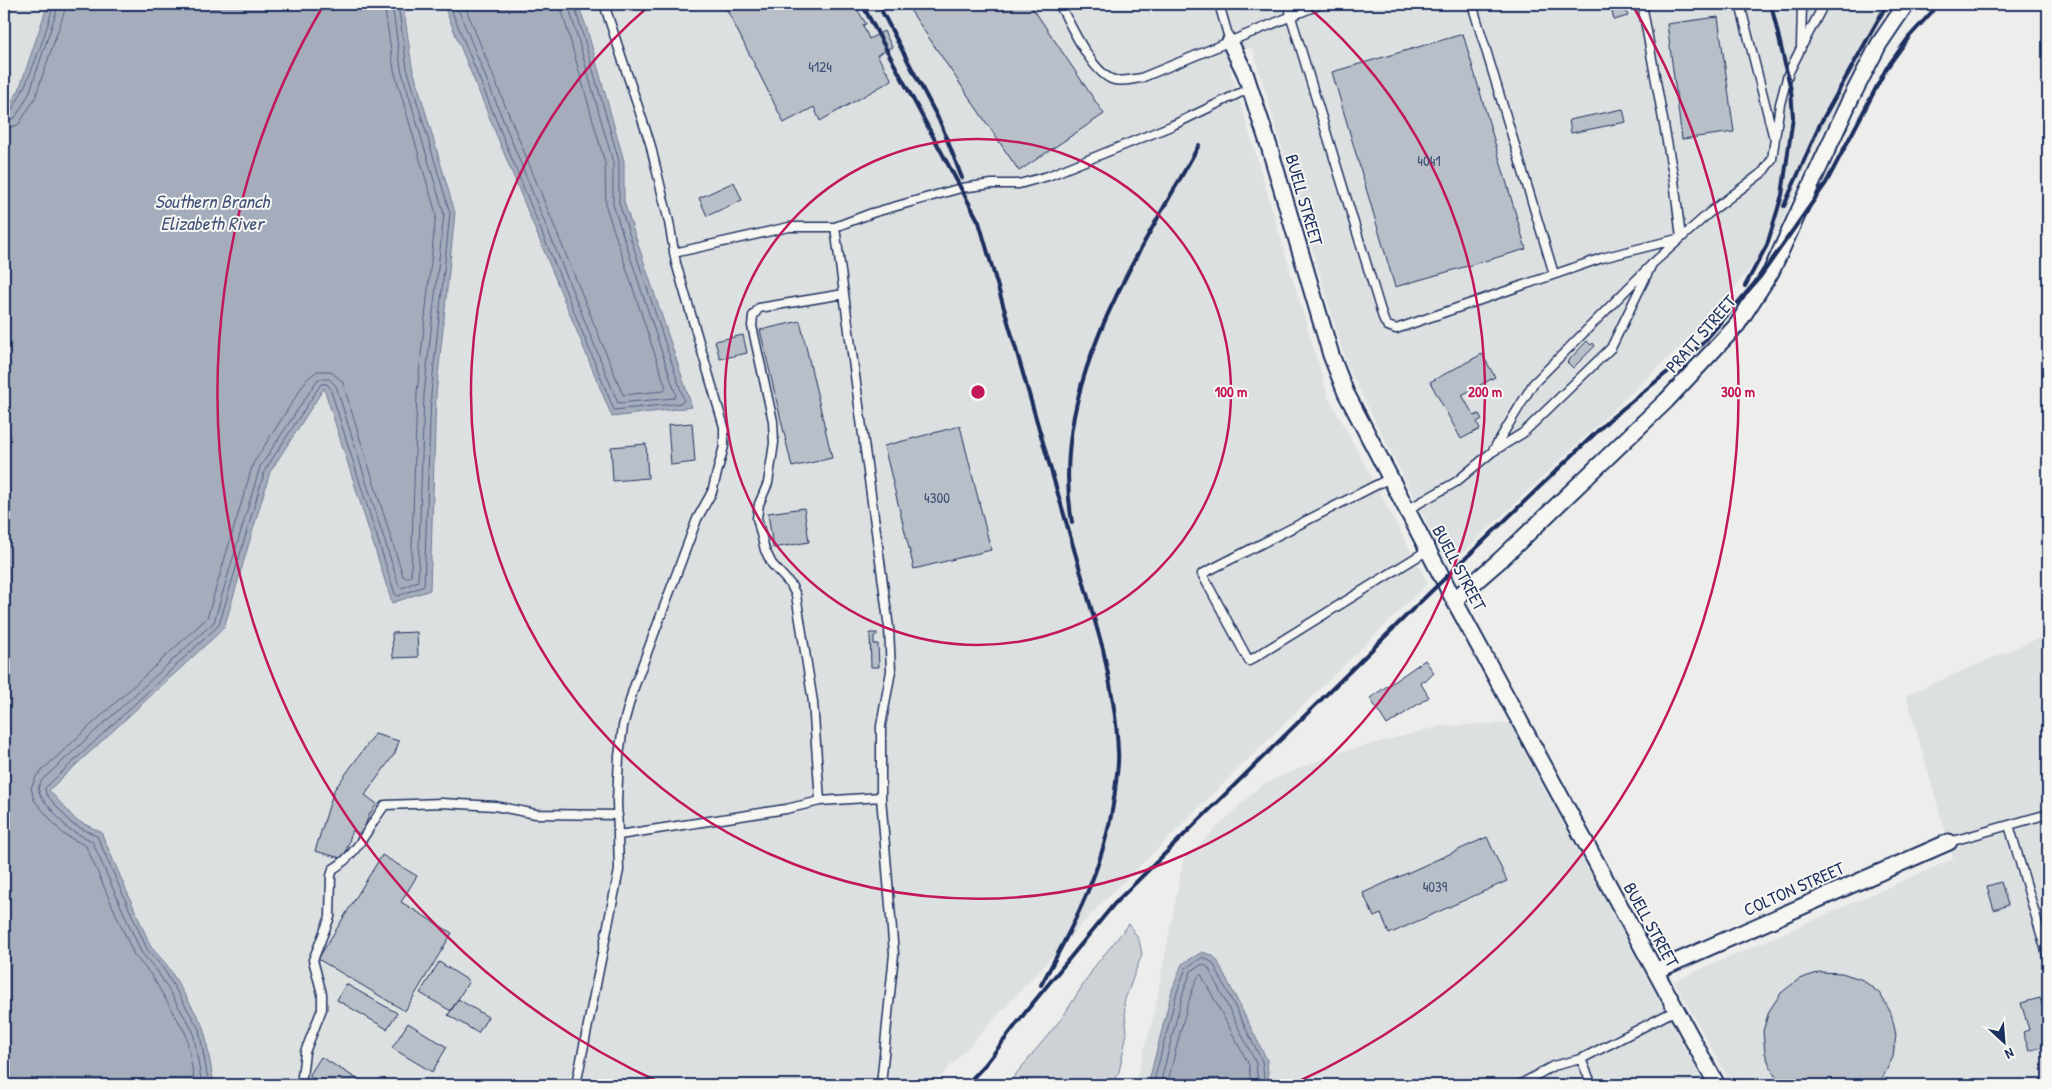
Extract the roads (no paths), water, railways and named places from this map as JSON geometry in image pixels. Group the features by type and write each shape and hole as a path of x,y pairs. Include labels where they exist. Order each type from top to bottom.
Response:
{"street":[{"name":"PRATT STREET","path":"1454,600 1499,561 1666,401 1737,325 1771,272 1850,100 1879,44 1906,4"},
{"name":"BUELL STREET","path":"1230,42 1250,88 1330,355 1346,393 1454,600 1717,1085"},
{"name":"COLTON STREET","path":"1655,971 1948,842"}],"lane":[{"path":"576,1085 619,870 619,756 623,726 633,690 697,519 712,492 724,446 724,427 674,252 669,222 650,143 604,4"},
{"path":"1059,4 1092,62 1103,75 1116,81 1141,78 1321,4"},
{"path":"1219,4 1230,42"},
{"path":"1289,4 1291,16 1384,320 1388,326 1396,329 1554,274 1640,247 1681,238"},
{"path":"1472,4 1554,274"},
{"path":"1642,4 1674,180 1681,238"},
{"path":"1740,4 1775,141"},
{"path":"1801,48 1802,4"},
{"path":"1492,452 1533,384 1652,264 1762,172 1772,159 1780,104 1788,74 1824,4"},
{"path":"674,252 789,227 835,227 872,213 961,188 992,184 1018,184 1048,176 1171,126 1250,88"},
{"path":"835,227 889,628 891,671 882,726 881,797 894,954 881,1085"},
{"path":"1407,510 1456,482 1492,452 1523,433 1611,348 1652,264"},
{"path":"820,801 813,702 796,595 791,585 772,564 765,550 757,518 759,504 768,483 774,443 773,421 752,326 753,316 759,308 844,294"},
{"path":"1390,478 1202,574 1249,661 1428,550"},
{"path":"619,835 786,809 820,801 881,797"},
{"path":"301,1085 305,1052 322,1008 322,994 313,960 330,918 331,876 333,869 342,864 364,840 373,821 384,805 442,804 495,806 536,814 618,815"},
{"path":"1948,842 2048,814"},
{"path":"2009,825 2048,958"},
{"path":"1519,1085 1553,1066 1581,1059 1676,1010"},
{"path":"1581,1059 1592,1085"}],"water":[{"name":"Southern Branch Elizabeth River","path":"48,4 403,4 412,66 455,213 436,395 430,590 392,603 324,388 270,472 224,628 49,790 76,820 101,832 151,947 167,965 204,1027 214,1085 4,1085 4,114 19,90"},
{"path":"443,4 578,4 587,29 624,161 624,202 692,407 612,417"},
{"path":"1202,952 1212,955 1217,960 1267,1060 1269,1085 1148,1085 1172,990 1182,964"}],"railway":[{"path":"862,4 979,222 1103,649 1111,687 1118,760 1112,810 1106,836 1099,862 1079,912 1041,985"},
{"path":"878,4 941,124 962,178"},
{"path":"1745,286 1767,245 1782,195 1793,117 1791,90 1771,4"},
{"path":"1784,206 1820,124 1887,4"},
{"path":"966,1085 985,1065 1028,1009 1115,903 1413,609 1609,420 1703,343 1760,277 1826,183 1886,69 1909,37 1939,4"},
{"path":"1072,522 1068,471 1073,421 1085,373 1103,325 1125,279 1199,145"}]}
